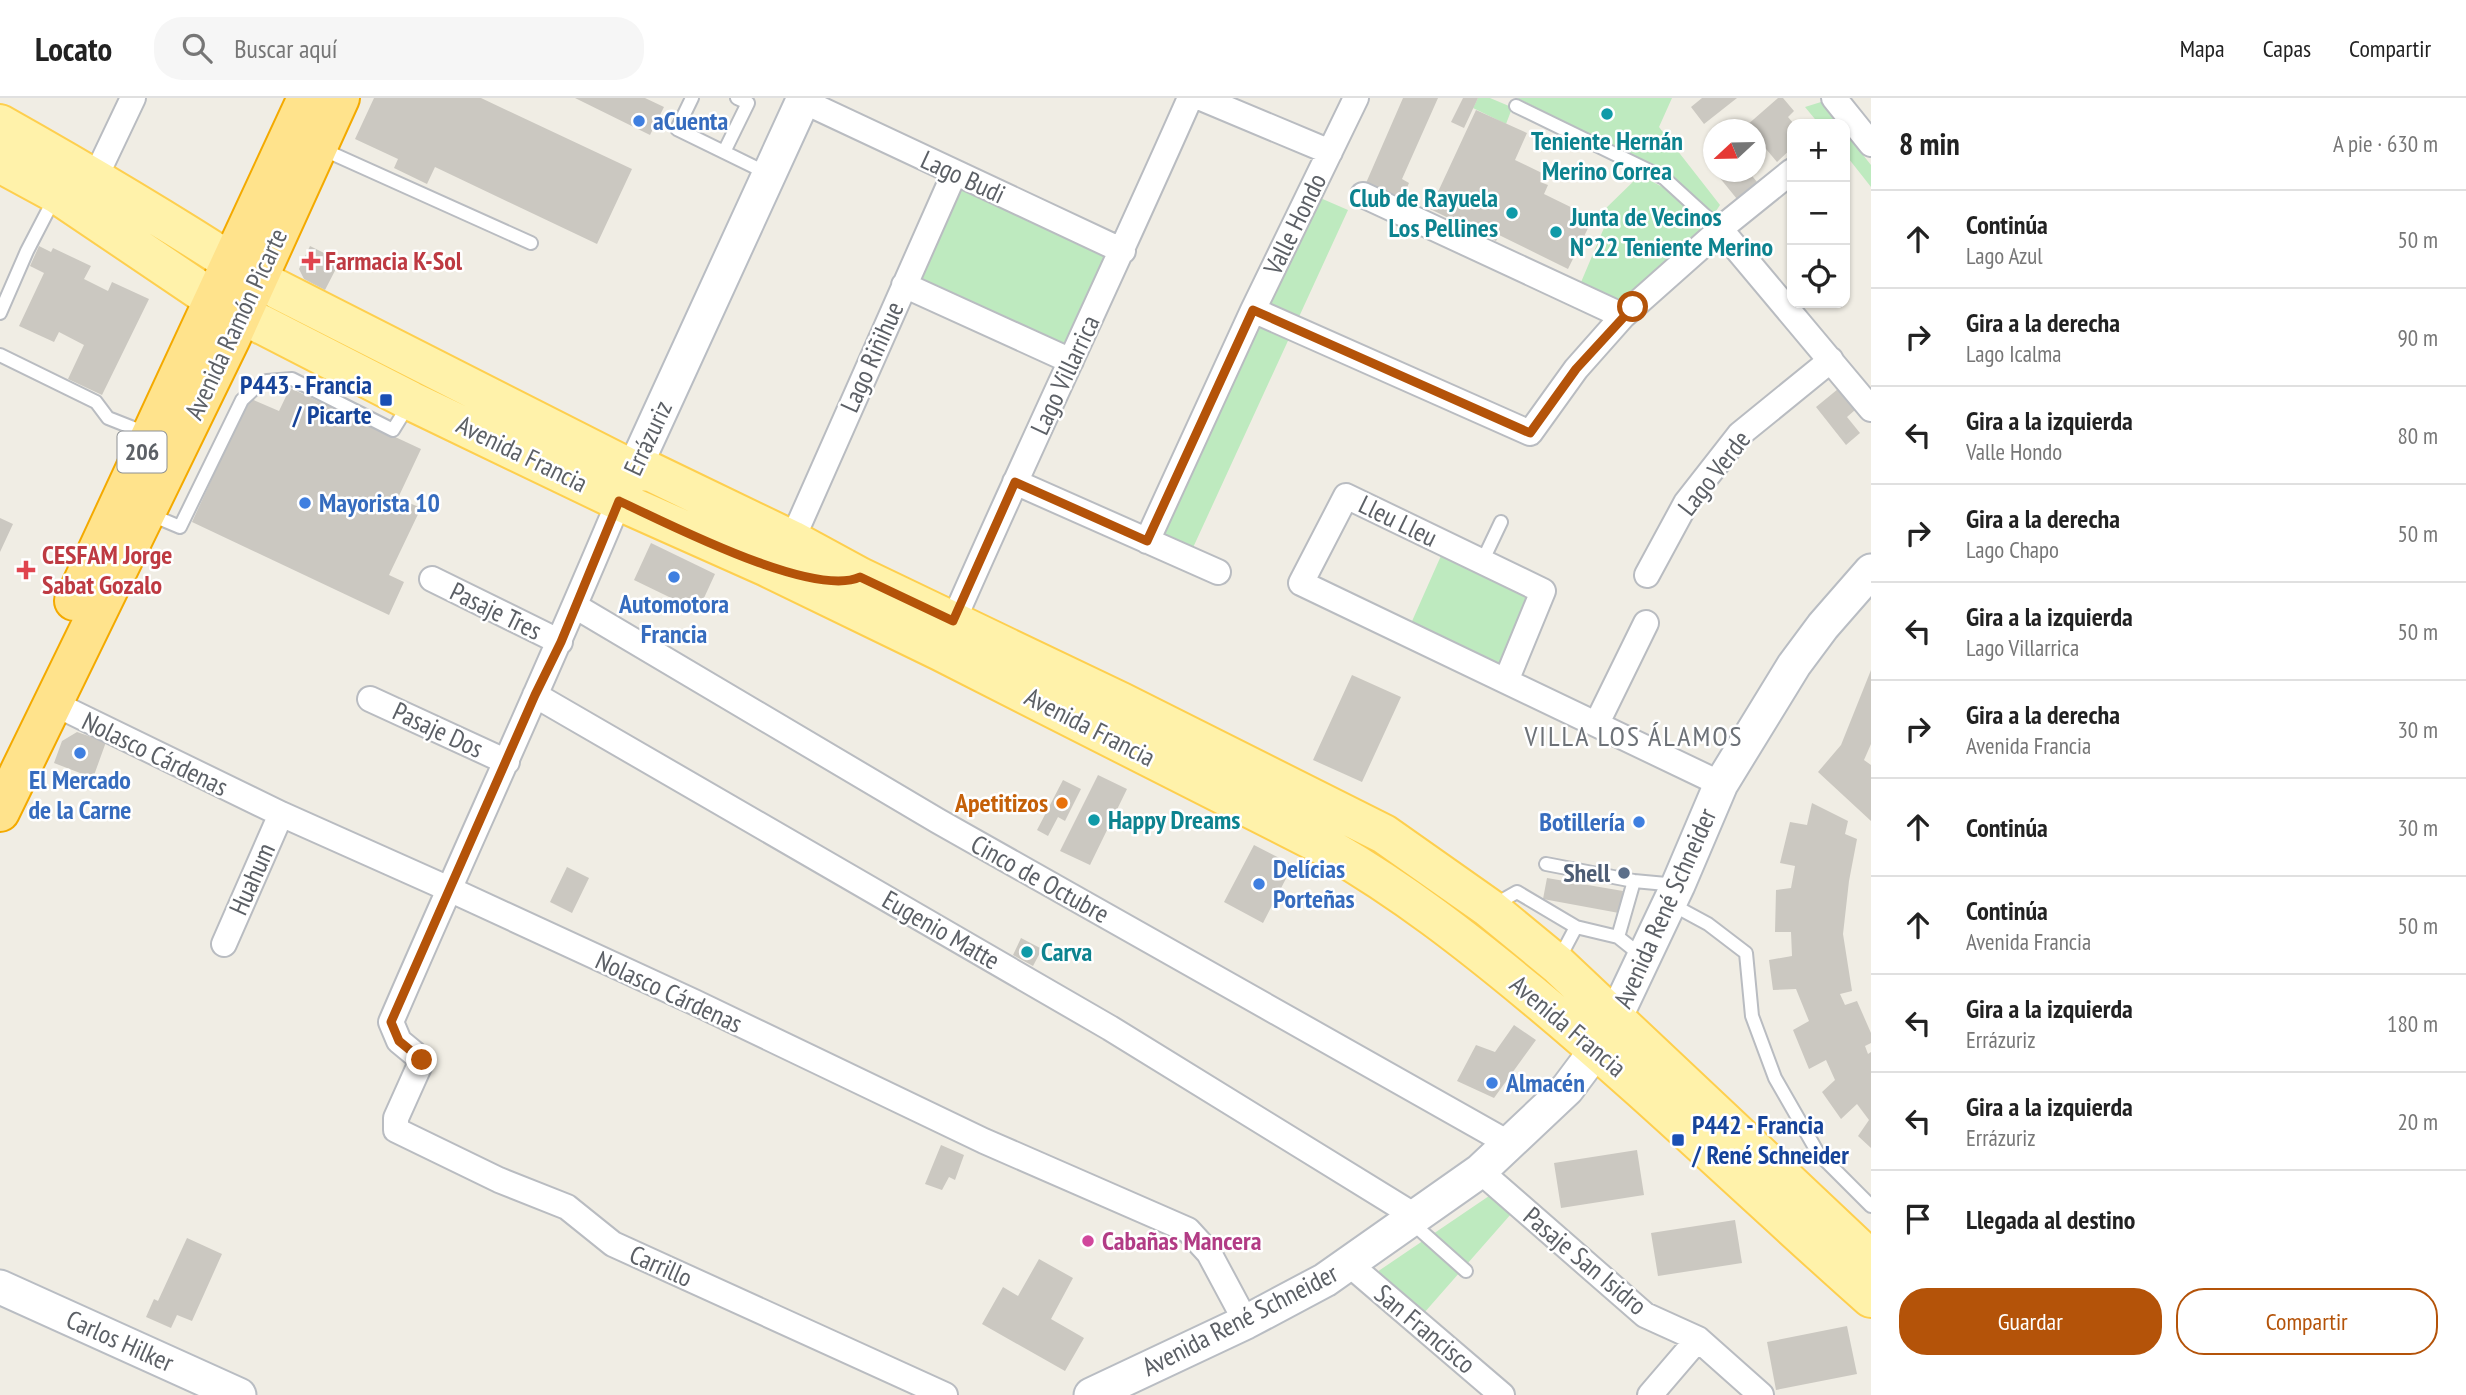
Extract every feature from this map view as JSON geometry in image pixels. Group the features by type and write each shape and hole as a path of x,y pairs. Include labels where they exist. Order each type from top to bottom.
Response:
{"highway":[{"name":"Avenida Ramón Picarte","path":"0,812 146,512 244,271 306,98"},
{"name":"Avenida Ramón Picarte","path":"244,271 318,148 340,98"},
{"name":"Avenida Ramón Picarte","path":"0,761 150,435 228,307"}],"main road":[{"name":"Errázuriz","path":"626,485 804,100"},
{"name":"Avenida Francia","path":"0,124 95,178 244,271 484,395 626,485"},
{"name":"Avenida Francia","path":"0,163 57,194 228,307 411,401 626,485 837,582 850,582 860,577 947,636 1366,870 1606,1033 1801,1215 1871,1298"},
{"path":"450,418 455,408 467,398 484,395"},
{"name":"Avenida Francia","path":"779,554 947,636 1384,834 1489,908 1557,964 1606,1033"},
{"name":"Avenida René Schneider","path":"1091,1395 1246,1322 1325,1280 1480,1171 1580,1074 1606,1033 1631,947 1674,894 1721,784 1794,665 1823,626 1871,571"},
{"name":"Avenida Francia","path":"1801,1215 1871,1260"},
{"name":"Carlos Hilker","path":"0,1287 239,1395"}],"street":[{"path":"95,178 133,98"},
{"name":"Lago Villarrica","path":"947,636 1190,98"},
{"path":"1201,98 1330,152"},
{"name":"Valle Hondo","path":"1147,541 1253,310 1356,98"},
{"path":"1834,98 1845,119"},
{"name":"Lago Budi","path":"804,100 954,174 1123,251"},
{"path":"1850,127 1870,142"},
{"name":"Lago Riñihue","path":"779,554 954,174"},
{"path":"1253,310 1530,433 1576,369 1623,316 1787,175"},
{"path":"1363,195 1623,316"},
{"path":"1721,230 1871,409"},
{"path":"904,285 1071,361"},
{"name":"Lago Verde","path":"1647,575 1686,503 1740,434 1831,360"},
{"path":"1015,482 1218,572"},
{"name":"Errázuriz","path":"396,1118 422,1060 399,1041 391,1022 561,642 626,485"},
{"name":"Lleu Lleu","path":"1506,681 1543,591 1346,496 1301,583 1721,784"},
{"name":"Pasaje Tres","path":"432,579 561,642"},
{"name":"Cinco de Octubre","path":"575,606 938,821 1510,1144"},
{"path":"1597,723 1646,623"},
{"name":"Eugenio Matte","path":"535,695 1110,1028 1412,1219"},
{"name":"Pasaje Dos","path":"370,699 507,762"},
{"name":"Nolasco Cárdenas","path":"52,703 281,814 449,889 984,1141 1188,1230 1209,1253 1246,1322"},
{"name":"Huahum","path":"224,944 281,814"},
{"name":"Carrillo","path":"396,1118 396,1130 499,1180 567,1207 613,1244 945,1395"},
{"name":"Pasaje San Isidro","path":"1480,1171 1645,1315 1699,1339 1761,1395"},
{"name":"San Francisco","path":"1349,1264 1502,1395"},
{"path":"1650,1395 1699,1339"}],"lane":[{"path":"692,98 677,129 769,174"},
{"path":"724,152 748,103 737,98"},
{"path":"1516,106 1664,178 1721,230"},
{"path":"318,148 531,243"},
{"path":"0,313 27,251 57,194"},
{"path":"0,355 96,402 108,418 150,435"},
{"path":"146,512 180,527 243,400 256,387 267,381 292,379 394,430 411,401"},
{"path":"1482,562 1501,522"},
{"path":"1546,864 1634,881 1674,894 1746,953 1752,1016 1775,1078 1818,1153 1871,1206"},
{"path":"1489,908 1517,892 1576,927 1631,947 1634,881"},
{"path":"1557,964 1576,927"},
{"path":"1412,1219 1466,1271"}],"green space":[{"path":"1478,98 1490,98 1509,106 1511,111 1506,124 1473,108"},
{"path":"1517,98 1672,98 1659,127 1720,205 1714,214 1662,170"},
{"path":"1821,102 1835,119 1815,119 1805,107"},
{"path":"1850,141 1871,165 1871,187 1850,160"},
{"path":"1640,175 1668,190 1712,232 1622,307 1579,287 1609,216 1602,212"},
{"path":"957,182 1114,255 1068,351 911,278"},
{"path":"1318,197 1348,210 1191,552 1159,535"},
{"path":"1444,549 1533,595 1502,672 1409,628"},
{"path":"1489,1196 1511,1214 1424,1313 1377,1272"}],"building":[{"path":"374,98 481,98 632,169 597,244 435,167 427,184 394,168 398,159 355,139"},
{"name":"aCuenta","path":"575,98 645,98 664,107 650,135"},
{"path":"1403,98 1438,98 1402,179 1409,183 1402,199 1366,183"},
{"path":"1463,98 1478,98 1464,128 1451,122"},
{"path":"1702,98 1737,98 1710,119 1703,119 1703,123 1691,107"},
{"path":"1778,98 1783,98 1794,111 1787,119 1787,153 1777,162 1766,149 1766,119 1754,119"},
{"path":"1476,110 1527,133 1515,160 1544,174 1540,182 1548,185 1544,194 1593,218 1568,269 1499,235 1496,241 1430,209"},
{"path":"1723,182 1757,182 1737,199"},
{"path":"39,246 51,252 53,248 91,266 84,279 108,291 112,282 149,299 102,395 68,379 84,345 59,332 54,342 19,326 44,273 30,266"},
{"path":"310,246 340,261 325,290 304,279 299,269"},
{"name":"Mayorista 10","path":"290,388 421,449 398,498 421,508 389,575 404,582 389,615 192,522 249,398 279,411"},
{"path":"1838,389 1855,410 1847,417 1860,433 1846,445 1816,407"},
{"path":"0,518 13,524 0,552"},
{"name":"Automotora Francia","path":"651,543 715,574 698,611 634,580"},
{"path":"1871,670 1871,744 1864,760 1871,765 1871,821 1818,772 1841,745"},
{"path":"1352,675 1401,697 1362,782 1313,760"},
{"name":"El Mercado de la Carne","path":"77,732 106,742 93,778 54,763 62,741"},
{"name":"Happy Dreams","path":"1098,775 1127,789 1090,865 1060,851"},
{"name":"Apetitizos","path":"1063,780 1081,789 1065,821 1058,817 1048,836 1037,830"},
{"path":"1812,803 1848,821 1845,834 1857,839 1843,934 1852,991 1840,994 1845,1005 1857,1001 1871,1033 1871,1043 1865,1046 1868,1054 1871,1052 1871,1148 1858,1136 1869,1120 1857,1104 1841,1119 1822,1092 1835,1080 1826,1060 1809,1069 1793,1030 1809,1021 1796,989 1773,990 1769,960 1792,956 1791,932 1775,932 1776,890 1791,888 1795,866 1780,863 1790,822 1807,825"},
{"name":"Delícias Porteñas","path":"1254,845 1293,865 1263,923 1224,902"},
{"path":"567,867 589,878 572,913 550,902"},
{"path":"1547,878 1623,891 1619,913 1543,899"},
{"name":"Carva","path":"1021,938 1042,949 1033,966 1013,955"},
{"path":"1514,1025 1536,1040 1494,1098 1457,1081 1476,1045 1495,1052"},
{"path":"941,1145 964,1155 955,1180 949,1177 942,1190 925,1184"},
{"path":"1637,1150 1644,1195 1561,1208 1554,1163"},
{"path":"1735,1220 1742,1263 1658,1276 1651,1233"},
{"path":"187,1238 222,1254 192,1321 177,1315 171,1328 146,1317 154,1299 158,1301"},
{"path":"1039,1259 1073,1278 1051,1319 1084,1338 1065,1371 982,1324 1003,1287 1018,1296"},
{"path":"1847,1326 1857,1374 1776,1390 1767,1342"}],"place":[{"name":"Teniente Hernán Merino Correa","path":"1607,114"},
{"name":"aCuenta","path":"639,121"},
{"name":"Club de Rayuela Los Pellines","path":"1512,213"},
{"name":"Junta de Vecinos N°22 Teniente Merino","path":"1556,232"},
{"name":"Farmacia K-Sol","path":"311,261"},
{"name":"P443 - Francia / Picarte","path":"386,400"},
{"name":"Mayorista 10","path":"305,503"},
{"name":"CESFAM Jorge Sabat Gozalo","path":"26,570"},
{"name":"Automotora Francia","path":"674,577"},
{"name":"El Mercado de la Carne","path":"80,753"},
{"name":"Apetitizos","path":"1062,803"},
{"name":"Happy Dreams","path":"1094,820"},
{"name":"Botillería","path":"1639,822"},
{"name":"Shell","path":"1624,873"},
{"name":"Delícias Porteñas","path":"1259,884"},
{"name":"Carva","path":"1027,952"},
{"name":"Almacén","path":"1492,1083"},
{"name":"P442 - Francia / René Schneider","path":"1678,1140"},
{"name":"Cabañas Mancera","path":"1088,1241"}],"district":[{"name":"VILLA LOS ÁLAMOS","path":"1634,736"}],"route":[{"path":"422,1060 399,1041 391,1022 561,642 619,501 767,567 837,582 850,582 860,577 953,621 1015,482 1147,541 1253,310 1530,433 1576,369 1633,307"}]}
